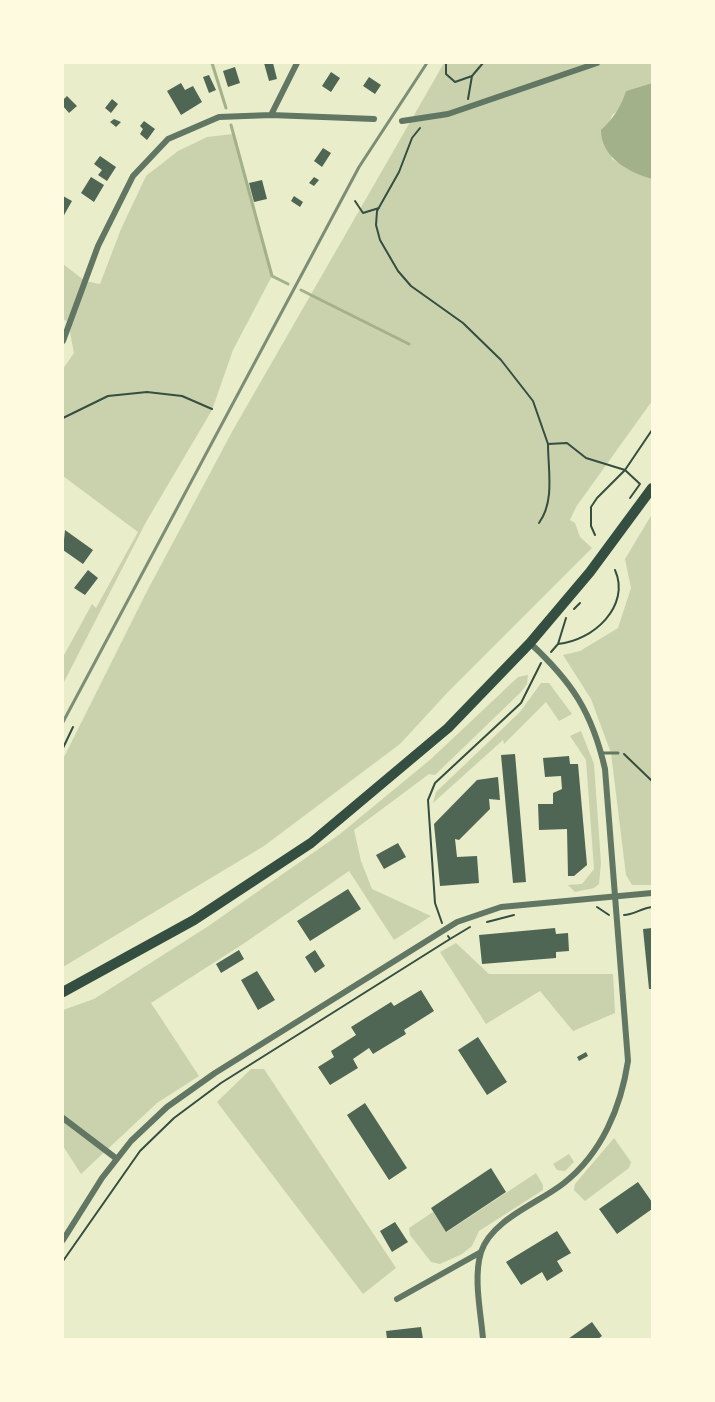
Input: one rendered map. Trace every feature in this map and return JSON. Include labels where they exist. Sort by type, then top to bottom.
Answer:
[{"type":"highway","points":[[63,992],[194,920],[311,843],[448,728],[530,643],[590,572],[652,488]]},
{"type":"street","points":[[271,115],[297,63]]},
{"type":"street","points":[[402,121],[468,108],[597,63]]},
{"type":"street","points":[[63,341],[98,246],[137,171],[168,140],[219,117],[271,115],[374,120]]},
{"type":"street","points":[[483,1339],[479,1271],[482,1252],[489,1237],[564,1183],[582,1166],[598,1145],[615,1115],[624,1091],[628,1061],[605,769],[585,708],[569,684],[546,657],[530,643]]},
{"type":"street","points":[[63,1240],[117,1159],[167,1107],[444,929],[501,907],[652,893]]},
{"type":"street","points":[[63,1118],[117,1159]]},
{"type":"street","points":[[397,1299],[482,1252]]},
{"type":"lane","points":[[601,753],[618,753]]},
{"type":"path","points":[[446,63],[446,74],[454,81],[472,76]]},
{"type":"path","points":[[468,108],[472,76],[483,63]]},
{"type":"path","points":[[431,117],[412,138],[399,172],[379,208],[376,225],[380,240],[398,271],[411,286],[463,322],[501,360],[533,401],[548,444],[548,508],[539,523]]},
{"type":"path","points":[[355,201],[363,213],[379,208]]},
{"type":"path","points":[[63,418],[108,396],[147,392],[182,396],[212,410]]},
{"type":"path","points":[[595,535],[591,526],[591,507],[625,470],[652,430]]},
{"type":"path","points":[[548,444],[567,443],[586,458],[625,470],[640,484],[630,498]]},
{"type":"path","points":[[558,644],[569,643],[587,636],[603,624],[620,592],[620,582],[615,570]]},
{"type":"path","points":[[573,610],[580,603]]},
{"type":"path","points":[[450,939],[435,903],[428,800],[430,791],[435,783],[521,703],[532,684],[536,669],[558,644],[567,616]]},
{"type":"path","points":[[63,748],[73,728]]},
{"type":"path","points":[[618,753],[638,765],[652,781]]},
{"type":"path","points":[[596,907],[605,915],[629,915],[638,909],[652,907]]},
{"type":"path","points":[[484,922],[523,914]]},
{"type":"path","points":[[63,1261],[141,1150],[174,1118],[221,1083],[474,925]]},
{"type":"shaded area","points":[[444,63],[652,63],[652,83],[626,91],[621,109],[612,115],[609,123],[612,159],[652,179],[652,401],[576,507],[570,520],[575,523],[580,537],[592,548],[448,692],[400,744],[264,846],[63,967],[63,759],[146,593],[233,430]]},
{"type":"shaded area","points":[[652,83],[652,179],[625,168],[611,156],[602,140],[601,130],[616,112],[626,91]]},
{"type":"shaded area","points":[[233,134],[272,276],[233,350],[212,410],[146,522],[63,684],[63,657],[92,604],[96,608],[138,532],[63,476],[63,369],[74,353],[68,322],[63,319],[63,264],[85,281],[100,284],[121,229],[146,176],[178,151],[207,137]]},
{"type":"shaded area","points":[[652,514],[652,885],[632,885],[626,875],[611,753],[591,699],[563,655],[580,651],[618,628],[631,588],[625,559]]},
{"type":"shaded area","points":[[528,675],[527,684],[521,692],[435,775],[429,774],[354,830],[361,861],[372,889],[431,916],[394,940],[349,871],[243,944],[151,1003],[199,1076],[157,1103],[81,1174],[63,1146],[63,1010],[94,999],[207,927],[340,834],[431,759],[518,677]]},
{"type":"shaded area","points":[[541,683],[549,683],[572,714],[559,721],[546,702],[504,744],[503,740],[433,803],[436,792],[520,712]]},
{"type":"shaded area","points":[[581,731],[594,764],[601,863],[599,884],[594,888],[575,892],[568,885],[582,884],[594,869],[586,760],[570,736]]},
{"type":"shaded area","points":[[456,943],[489,974],[613,974],[615,1013],[573,1031],[540,991],[486,1024],[440,952]]},
{"type":"shaded area","points":[[251,1069],[264,1069],[396,1268],[363,1294],[217,1102]]},
{"type":"shaded area","points":[[614,1138],[631,1162],[629,1168],[585,1201],[574,1190],[575,1184]]},
{"type":"shaded area","points":[[569,1154],[574,1162],[565,1171],[557,1170],[553,1164]]},
{"type":"shaded area","points":[[536,1173],[543,1185],[543,1190],[479,1231],[472,1246],[462,1254],[440,1264],[431,1262],[410,1235],[409,1228],[433,1212],[447,1232]]},
{"type":"building","points":[[264,63],[273,63],[277,79],[269,81]]},
{"type":"building","points":[[235,67],[240,83],[228,87],[223,71]]},
{"type":"building","points":[[331,72],[340,78],[331,92],[322,86]]},
{"type":"building","points":[[209,75],[216,90],[209,93],[203,77]]},
{"type":"building","points":[[369,77],[381,85],[375,94],[363,86]]},
{"type":"building","points":[[181,83],[185,90],[193,86],[202,102],[181,115],[167,91]]},
{"type":"building","points":[[67,96],[77,106],[69,113],[63,106],[63,100]]},
{"type":"building","points":[[112,99],[118,104],[111,113],[105,108]]},
{"type":"building","points":[[114,119],[121,122],[116,127],[110,122]]},
{"type":"building","points":[[144,121],[155,129],[147,140],[140,134],[143,129],[140,126]]},
{"type":"building","points":[[323,148],[331,153],[322,167],[314,161]]},
{"type":"building","points":[[100,156],[116,167],[107,181],[98,175],[102,170],[94,164]]},
{"type":"building","points":[[91,177],[104,185],[94,202],[81,193]]},
{"type":"building","points":[[314,177],[319,180],[314,186],[309,183]]},
{"type":"building","points":[[262,180],[267,199],[254,202],[249,183]]},
{"type":"building","points":[[63,196],[72,201],[63,217]]},
{"type":"building","points":[[294,196],[303,202],[300,207],[291,201]]},
{"type":"building","points":[[65,530],[93,550],[83,564],[63,550]]},
{"type":"building","points":[[88,570],[98,578],[85,595],[74,588]]},
{"type":"building","points":[[515,754],[526,882],[513,883],[501,755]]},
{"type":"building","points":[[569,756],[570,764],[578,764],[587,865],[574,876],[568,876],[567,829],[539,830],[538,804],[553,804],[553,793],[562,789],[561,776],[545,777],[543,758]]},
{"type":"building","points":[[498,777],[500,800],[489,799],[490,809],[459,840],[455,839],[457,857],[477,856],[479,883],[440,886],[434,824],[477,780]]},
{"type":"building","points":[[398,843],[406,857],[384,869],[376,855]]},
{"type":"building","points":[[348,889],[361,909],[310,941],[297,921]]},
{"type":"building","points":[[555,928],[556,934],[568,933],[569,951],[556,952],[556,958],[482,964],[479,935]]},
{"type":"building","points":[[652,928],[652,989],[649,989],[643,929]]},
{"type":"building","points":[[239,950],[244,959],[221,973],[216,964]]},
{"type":"building","points":[[315,950],[325,966],[315,973],[305,957]]},
{"type":"building","points":[[257,971],[275,1000],[258,1010],[241,980]]},
{"type":"building","points":[[421,990],[434,1011],[404,1030],[406,1034],[373,1054],[369,1048],[353,1059],[358,1068],[330,1085],[318,1067],[334,1057],[331,1051],[356,1035],[351,1027],[391,1002],[394,1006]]},
{"type":"building","points":[[478,1037],[507,1082],[487,1095],[458,1050]]},
{"type":"building","points":[[586,1052],[588,1056],[579,1061],[577,1057]]},
{"type":"building","points":[[365,1103],[407,1168],[389,1180],[347,1115]]},
{"type":"building","points":[[491,1168],[506,1192],[446,1232],[431,1208]]},
{"type":"building","points":[[638,1182],[652,1202],[652,1209],[617,1234],[599,1209]]},
{"type":"building","points":[[395,1222],[408,1242],[392,1252],[380,1231]]},
{"type":"building","points":[[557,1231],[571,1253],[557,1261],[563,1271],[547,1281],[542,1272],[521,1285],[506,1262]]},
{"type":"building","points":[[592,1322],[602,1336],[598,1339],[568,1339]]},
{"type":"building","points":[[421,1327],[423,1339],[387,1339],[386,1331]]},
{"type":"waterway","points":[[212,63],[226,108]]},
{"type":"waterway","points":[[231,125],[272,276],[288,284]]},
{"type":"waterway","points":[[301,290],[409,344]]},
{"type":"railway","points":[[63,722],[359,167],[427,63]]}]
